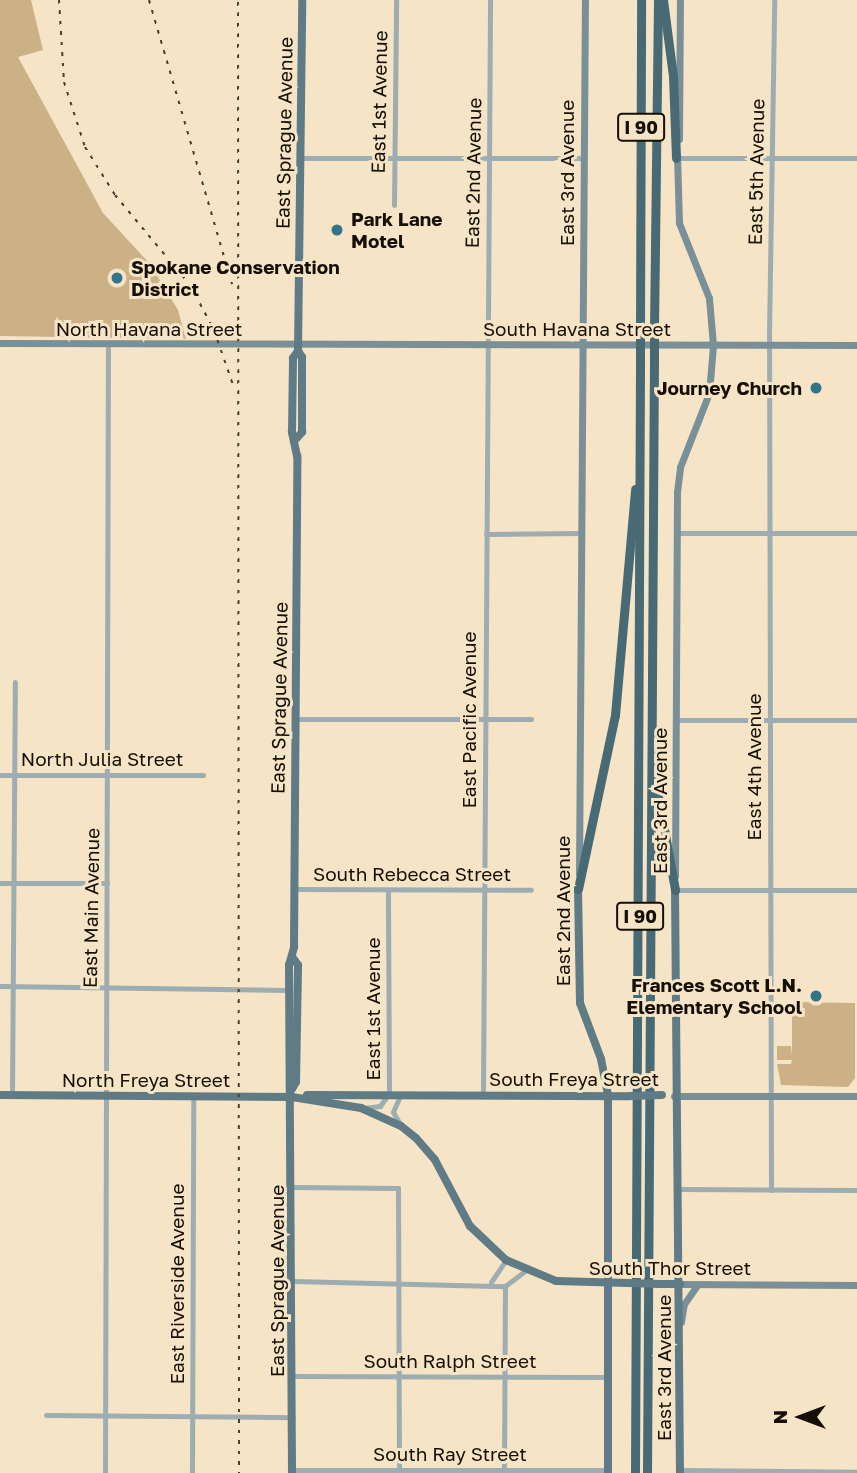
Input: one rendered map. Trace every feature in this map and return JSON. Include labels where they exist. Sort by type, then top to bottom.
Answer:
[{"type":"highway","name":"I 90","points":[[635,1473],[641,0]]},
{"type":"highway","name":"I 90","points":[[647,1473],[654,329],[660,0]]},
{"type":"highway","points":[[660,0],[673,76],[676,158]]},
{"type":"highway","points":[[579,889],[615,715],[640,393]]},
{"type":"highway","points":[[652,762],[675,890]]},
{"type":"main road","name":"East Sprague Avenue","points":[[292,1471],[293,1187],[289,965],[293,958],[297,438],[302,432],[302,357],[298,348],[302,0]]},
{"type":"main road","name":"East 2nd Avenue","points":[[579,889],[580,1003],[601,1059],[608,1095],[608,1471]]},
{"type":"main road","name":"East 3rd Avenue","points":[[675,890],[674,1096],[680,1189],[680,1472]]},
{"type":"main road","name":"East Sprague Avenue","points":[[292,1093],[296,1082],[298,965],[293,958]]},
{"type":"main road","name":"South Freya Street","points":[[292,1093],[674,1096]]},
{"type":"main road","name":"North Freya Street","points":[[0,1095],[292,1093]]},
{"type":"main road","points":[[292,1093],[361,1108],[401,1126]]},
{"type":"main road","name":"South Thor Street","points":[[401,1126],[435,1160],[470,1226],[506,1260],[556,1281],[680,1284]]},
{"type":"street","name":"East 1st Avenue","points":[[394,205],[396,0]]},
{"type":"street","name":"East 2nd Avenue","points":[[487,345],[490,0]]},
{"type":"street","name":"East 3rd Avenue","points":[[581,345],[585,0]]},
{"type":"street","points":[[680,0],[676,158],[679,223],[709,298],[713,345]]},
{"type":"street","name":"East 5th Avenue","points":[[771,345],[774,0]]},
{"type":"street","points":[[300,158],[582,158]]},
{"type":"street","points":[[676,158],[857,158]]},
{"type":"street","name":"North Havana Street","points":[[0,343],[298,348]]},
{"type":"street","name":"East Main Avenue","points":[[105,1473],[108,344]]},
{"type":"street","name":"East Pacific Avenue","points":[[483,1094],[487,345]]},
{"type":"street","name":"East 2nd Avenue","points":[[579,889],[581,345]]},
{"type":"street","name":"East 3rd Avenue","points":[[675,890],[676,533],[680,467],[709,393],[713,345]]},
{"type":"street","name":"East 4th Avenue","points":[[771,345],[771,1190]]},
{"type":"street","name":"South Havana Street","points":[[298,348],[857,345]]},
{"type":"street","points":[[486,534],[580,533]]},
{"type":"street","points":[[676,533],[857,533]]},
{"type":"street","points":[[12,1095],[15,682]]},
{"type":"street","points":[[295,719],[531,719]]},
{"type":"street","points":[[676,720],[857,720]]},
{"type":"street","name":"North Julia Street","points":[[0,775],[203,775]]},
{"type":"street","points":[[0,883],[107,883]]},
{"type":"street","name":"South Rebecca Street","points":[[293,889],[531,890]]},
{"type":"street","name":"East 1st Avenue","points":[[361,1108],[380,1107],[389,1093],[388,890]]},
{"type":"street","points":[[675,890],[857,890]]},
{"type":"street","points":[[0,986],[289,990]]},
{"type":"street","name":"East 1st Avenue","points":[[401,1126],[393,1112],[402,1093]]},
{"type":"street","name":"East Riverside Avenue","points":[[192,1095],[192,1473]]},
{"type":"street","name":"South Freya Street","points":[[674,1096],[857,1096]]},
{"type":"street","points":[[293,1187],[398,1188],[399,1471]]},
{"type":"street","points":[[680,1189],[857,1190]]},
{"type":"street","points":[[491,1282],[506,1260]]},
{"type":"street","points":[[505,1286],[526,1270]]},
{"type":"street","points":[[293,1281],[491,1282],[505,1286]]},
{"type":"street","name":"South Thor Street","points":[[680,1284],[857,1285]]},
{"type":"street","points":[[680,1326],[684,1304],[698,1284]]},
{"type":"street","points":[[504,1471],[505,1286]]},
{"type":"street","name":"South Ralph Street","points":[[293,1376],[608,1377]]},
{"type":"street","points":[[46,1415],[293,1417]]},
{"type":"street","name":"South Ray Street","points":[[292,1471],[608,1471]]},
{"type":"street","points":[[680,1472],[857,1472]]},
{"type":"shaded area","points":[[0,0],[31,0],[43,50],[18,57],[103,213],[150,264],[178,310],[186,339],[0,336]]},
{"type":"shaded area","points":[[792,1002],[855,1003],[855,1078],[848,1087],[781,1085],[777,1064],[791,1064],[792,1060],[777,1060],[777,1046],[791,1046],[792,1056]]},
{"type":"railway","points":[[59,0],[64,82],[85,147],[115,195],[190,285],[214,330],[233,385]]},
{"type":"railway","points":[[149,0],[232,284]]},
{"type":"railway","points":[[238,2],[239,1473]]},
{"type":"place","name":"Park Lane Motel","points":[[337,230]]},
{"type":"place","name":"Spokane Conservation District","points":[[117,278]]},
{"type":"place","name":"Journey Church","points":[[816,388]]},
{"type":"place","name":"Frances Scott L.N. Elementary School","points":[[816,996]]}]
